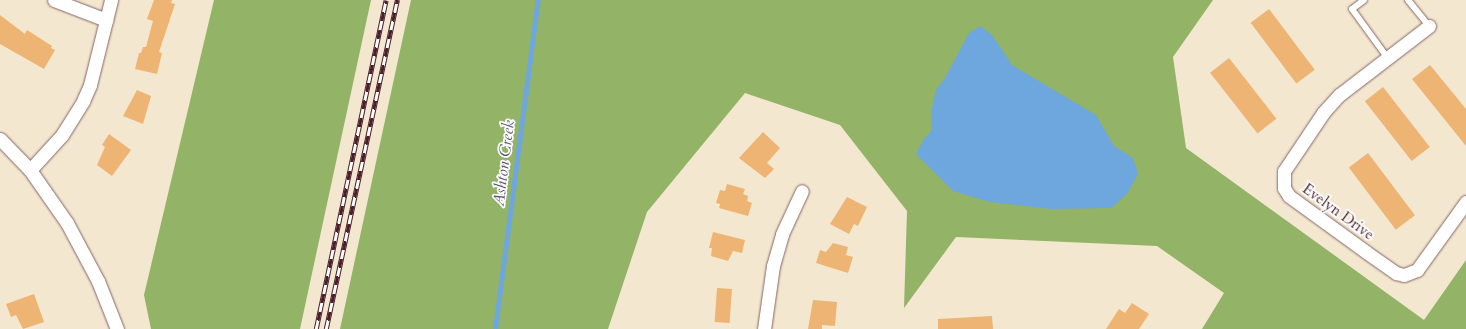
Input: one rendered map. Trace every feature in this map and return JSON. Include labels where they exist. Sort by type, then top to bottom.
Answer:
[{"type":"street","points":[[54,0],[106,20]]},
{"type":"street","points":[[30,170],[62,135],[90,85],[111,0]]},
{"type":"street","name":"Evelyn Drive","points":[[1429,26],[1339,95],[1323,113],[1284,170],[1284,188],[1288,196],[1366,252],[1396,272],[1404,275],[1417,270],[1466,202]]},
{"type":"street","points":[[0,139],[30,170],[84,250],[117,329]]},
{"type":"street","points":[[764,329],[773,266],[782,234],[802,191]]},
{"type":"lane","points":[[1364,0],[1352,9],[1387,57]]},
{"type":"lane","points":[[1408,0],[1429,26]]},
{"type":"green space","points":[[214,0],[371,0],[300,329],[151,329],[144,295]]},
{"type":"green space","points":[[411,0],[1213,0],[1173,57],[1186,148],[1424,320],[1466,260],[1466,329],[1202,329],[1224,293],[1157,246],[956,237],[904,308],[907,211],[840,125],[745,93],[647,212],[608,329],[340,329]]},
{"type":"water","points":[[980,26],[992,35],[1012,65],[1096,115],[1114,146],[1133,158],[1138,174],[1127,194],[1111,208],[1051,209],[990,202],[953,191],[916,154],[924,139],[932,130],[931,112],[936,90],[945,78],[969,33]]},
{"type":"building","points":[[154,0],[172,0],[171,3],[175,4],[159,52],[162,53],[157,74],[135,69],[139,53],[141,53],[143,47],[146,47],[153,21],[147,19]]},
{"type":"building","points":[[1269,9],[1315,70],[1296,84],[1251,23]]},
{"type":"building","points":[[0,15],[25,34],[27,30],[52,46],[51,48],[55,50],[44,69],[0,44]]},
{"type":"building","points":[[1229,58],[1276,119],[1257,133],[1210,73]]},
{"type":"building","points":[[1430,65],[1466,109],[1466,146],[1412,79]]},
{"type":"building","points":[[1383,87],[1430,147],[1412,161],[1365,101]]},
{"type":"building","points":[[137,90],[151,96],[143,124],[123,116]]},
{"type":"building","points":[[763,132],[780,148],[767,163],[774,169],[765,178],[739,158]]},
{"type":"building","points":[[109,134],[131,150],[112,176],[97,165],[105,147],[102,145]]},
{"type":"building","points":[[1368,153],[1415,215],[1396,230],[1349,167]]},
{"type":"building","points":[[727,184],[745,189],[743,194],[748,196],[747,201],[752,203],[748,216],[719,208],[720,204],[716,203],[720,190],[725,191]]},
{"type":"building","points":[[847,197],[867,207],[858,226],[854,224],[849,234],[830,224]]},
{"type":"building","points":[[713,232],[745,240],[742,253],[733,251],[728,261],[711,256],[712,248],[709,248]]},
{"type":"building","points":[[833,243],[848,247],[846,255],[853,257],[848,273],[816,263],[820,250],[826,252]]},
{"type":"building","points":[[717,288],[732,289],[730,323],[715,322]]},
{"type":"building","points":[[34,294],[44,322],[23,329],[16,315],[11,317],[6,304]]},
{"type":"building","points":[[813,300],[837,302],[835,326],[822,325],[822,329],[808,329]]},
{"type":"building","points":[[1132,303],[1149,314],[1139,329],[1106,329],[1119,309],[1125,313]]},
{"type":"building","points":[[992,316],[993,329],[938,329],[938,319]]},
{"type":"waterway","name":"Ashton Creek","points":[[495,329],[538,0]]},
{"type":"railway","points":[[316,329],[386,0]]},
{"type":"railway","points":[[326,329],[397,0]]}]
